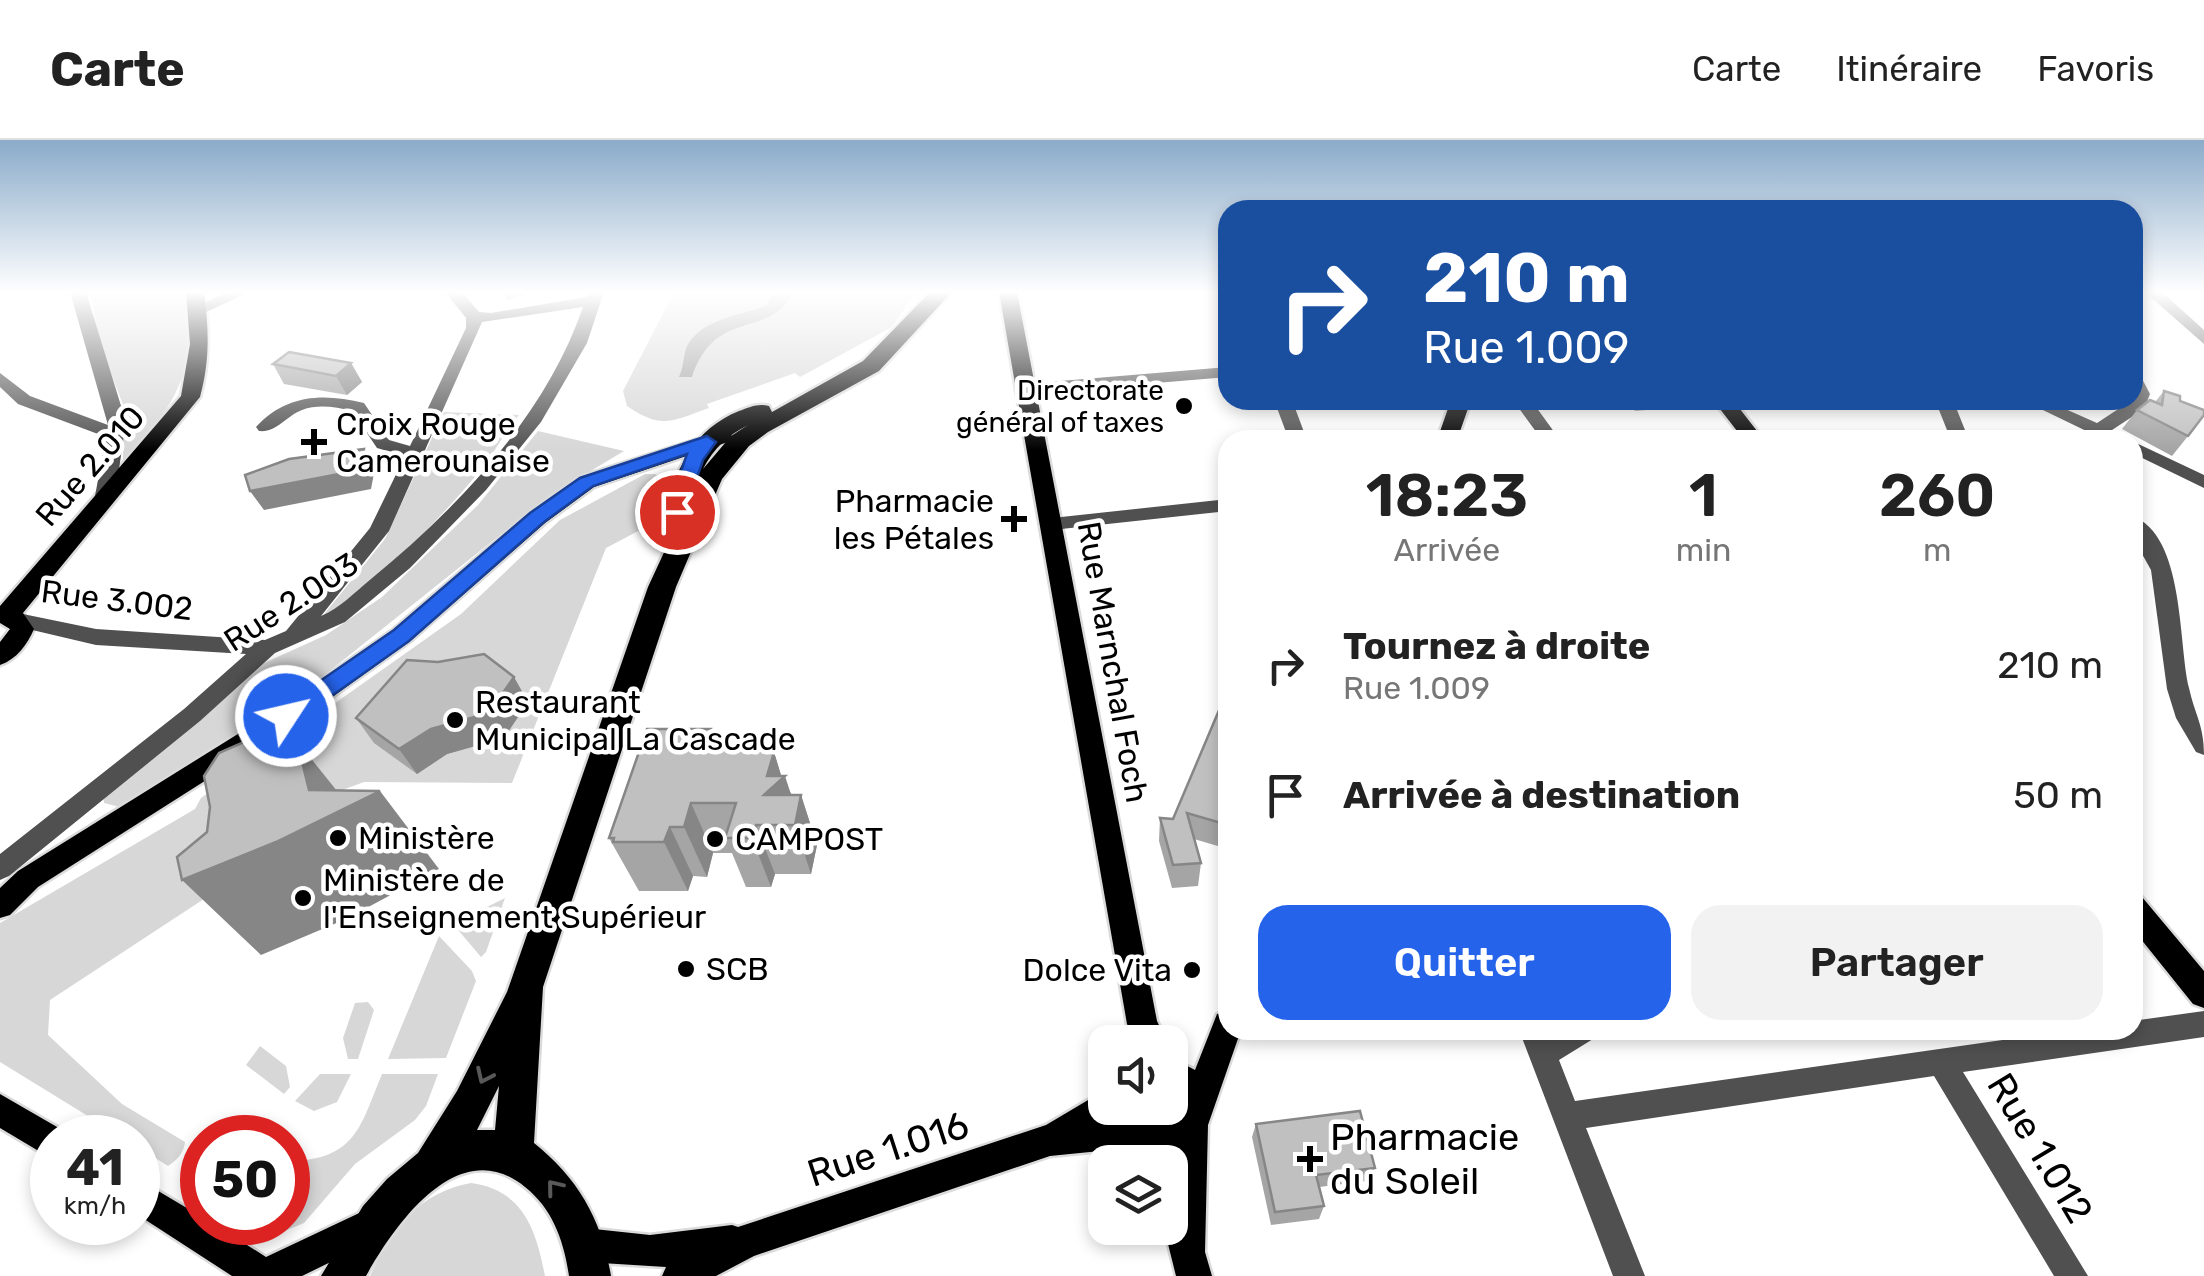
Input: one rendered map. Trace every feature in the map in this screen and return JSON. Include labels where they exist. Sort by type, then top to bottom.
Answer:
[{"type":"highway","points":[[662,587],[688,475],[707,442],[861,373],[893,345]]},
{"type":"highway","points":[[433,1165],[471,1104],[526,988],[662,587],[710,477],[748,423]]},
{"type":"highway","points":[[513,1154],[526,988]]},
{"type":"highway","points":[[342,1276],[372,1224],[404,1186],[433,1165],[474,1150],[513,1154],[539,1170],[571,1210],[588,1260]]},
{"type":"main road","name":"Rue 2.010","points":[[7,625],[40,574],[190,396],[198,375],[202,345]]},
{"type":"main road","name":"Rue Marnchal Foch","points":[[1019,345],[1143,1025]]},
{"type":"main road","points":[[0,894],[286,716],[401,636],[537,518],[615,462],[651,446],[748,423]]},
{"type":"main road","points":[[587,482],[707,442]]},
{"type":"main road","points":[[0,906],[28,879]]},
{"type":"main road","points":[[2143,919],[2204,994]]},
{"type":"main road","points":[[1144,1136],[1184,1134],[1191,1090],[1219,1040]]},
{"type":"main road","points":[[1191,1090],[1191,1263]]},
{"type":"main road","points":[[0,1110],[30,1129]]},
{"type":"main road","points":[[1050,1140],[1088,1117]]},
{"type":"main road","name":"Rue 1.016","points":[[680,1276],[747,1241],[1050,1140],[1144,1136]]},
{"type":"main road","points":[[160,1210],[264,1276],[372,1224]]},
{"type":"main road","points":[[588,1260],[747,1241]]},
{"type":"street","points":[[94,345],[117,422],[105,496]]},
{"type":"street","points":[[292,637],[380,531],[466,345]]},
{"type":"street","name":"Rue 2.003","points":[[0,868],[192,714],[267,648],[338,618],[366,596],[478,486],[535,418],[578,345]]},
{"type":"street","points":[[1024,390],[1218,373]]},
{"type":"street","points":[[0,378],[24,400],[117,435]]},
{"type":"street","points":[[264,427],[304,401],[336,400],[358,406],[383,444],[416,453]]},
{"type":"street","points":[[2054,410],[2098,430],[2130,410]]},
{"type":"street","points":[[2143,452],[2204,482]]},
{"type":"street","points":[[1052,524],[1218,506]]},
{"type":"street","points":[[2143,531],[2161,564],[2177,696],[2192,731],[2204,746]]},
{"type":"street","name":"Rue 3.002","points":[[7,625],[96,637],[267,648]]},
{"type":"street","points":[[2143,1033],[2204,1024]]},
{"type":"street","points":[[1567,1116],[2093,1040]]},
{"type":"street","points":[[1538,1042],[1629,1276]]},
{"type":"street","name":"Rue 1.012","points":[[1941,1062],[2072,1276]]},
{"type":"shaded area","points":[[100,345],[188,345],[179,385],[170,404],[123,460],[124,407]]},
{"type":"shaded area","points":[[647,345],[859,345],[800,377],[795,373],[667,421],[649,418],[627,406],[623,391]]},
{"type":"shaded area","points":[[711,345],[692,377],[679,377],[687,346]]},
{"type":"shaded area","points":[[444,412],[519,415],[479,472],[425,532],[365,586],[321,618],[385,539]]},
{"type":"shaded area","points":[[538,431],[624,451],[549,496],[327,673],[138,800],[120,807],[104,803],[103,795],[262,664],[326,635],[382,597],[478,505]]},
{"type":"shaded area","points":[[645,474],[655,474],[662,480],[644,528],[606,548],[512,783],[364,782],[185,848],[186,874],[210,895],[50,1000],[48,1035],[122,1104],[140,1115],[86,1115],[0,1062],[0,923],[195,809],[201,798],[461,614],[560,520]]},
{"type":"shaded area","points":[[505,898],[486,952],[481,957],[453,924]]},
{"type":"shaded area","points":[[439,936],[472,971],[476,981],[446,1058],[388,1059]]},
{"type":"shaded area","points":[[368,1002],[374,1010],[358,1059],[348,1059],[343,1038],[355,1003]]},
{"type":"shaded area","points":[[260,1046],[286,1066],[290,1087],[284,1094],[246,1065]]},
{"type":"shaded area","points":[[320,1074],[351,1074],[337,1102],[314,1111],[295,1101]]},
{"type":"shaded area","points":[[382,1074],[438,1074],[426,1106],[415,1120],[355,1164],[310,1216],[310,1159],[342,1147],[361,1125]]},
{"type":"shaded area","points":[[160,1127],[180,1139],[180,1155],[168,1166],[160,1161]]},
{"type":"shaded area","points":[[471,1183],[503,1194],[524,1214],[537,1243],[545,1276],[370,1276],[397,1229],[422,1204]]},
{"type":"building","points":[[289,352],[351,363],[336,376],[273,364]]},
{"type":"building","points":[[2164,391],[2204,410],[2204,415],[2188,436],[2137,410],[2143,410],[2150,400],[2162,405]]},
{"type":"building","points":[[364,449],[360,470],[250,491],[245,475],[289,459]]},
{"type":"building","points":[[484,654],[514,677],[489,713],[431,729],[399,749],[356,718],[407,660],[438,662]]},
{"type":"building","points":[[1218,713],[1218,822],[1187,813],[1201,863],[1173,865],[1160,818],[1173,819]]},
{"type":"building","points":[[278,727],[297,741],[309,790],[380,791],[276,842],[182,880],[177,857],[207,832],[210,807],[204,776],[219,753]]},
{"type":"building","points":[[647,729],[711,729],[706,750],[774,752],[767,776],[785,776],[764,795],[801,795],[795,825],[756,825],[752,838],[725,838],[736,803],[691,803],[684,827],[670,827],[664,842],[613,842],[614,838],[609,838]]},
{"type":"building","name":"Pharmacie du Soleil","points":[[1360,1111],[1375,1168],[1316,1175],[1324,1206],[1275,1212],[1256,1124]]},
{"type":"place","name":"Directorate général of taxes","points":[[1184,406]]},
{"type":"place","name":"Croix Rouge Camerounaise","points":[[314,442]]},
{"type":"place","name":"Pharmacie les Pétales","points":[[1014,519]]},
{"type":"place","name":"Restaurant Municipal La Cascade","points":[[455,720]]},
{"type":"place","name":"Ministère","points":[[338,838]]},
{"type":"place","name":"CAMPOST","points":[[715,839]]},
{"type":"place","name":"Ministère de l'Enseignement Supérieur","points":[[303,898]]},
{"type":"place","name":"SCB","points":[[686,969]]},
{"type":"place","name":"Dolce Vita","points":[[1192,970]]},
{"type":"place","name":"Pharmacie du Soleil","points":[[1310,1159]]},
{"type":"route","points":[[286,716],[401,636],[537,518],[587,482],[707,442],[694,459],[677,512]]}]
